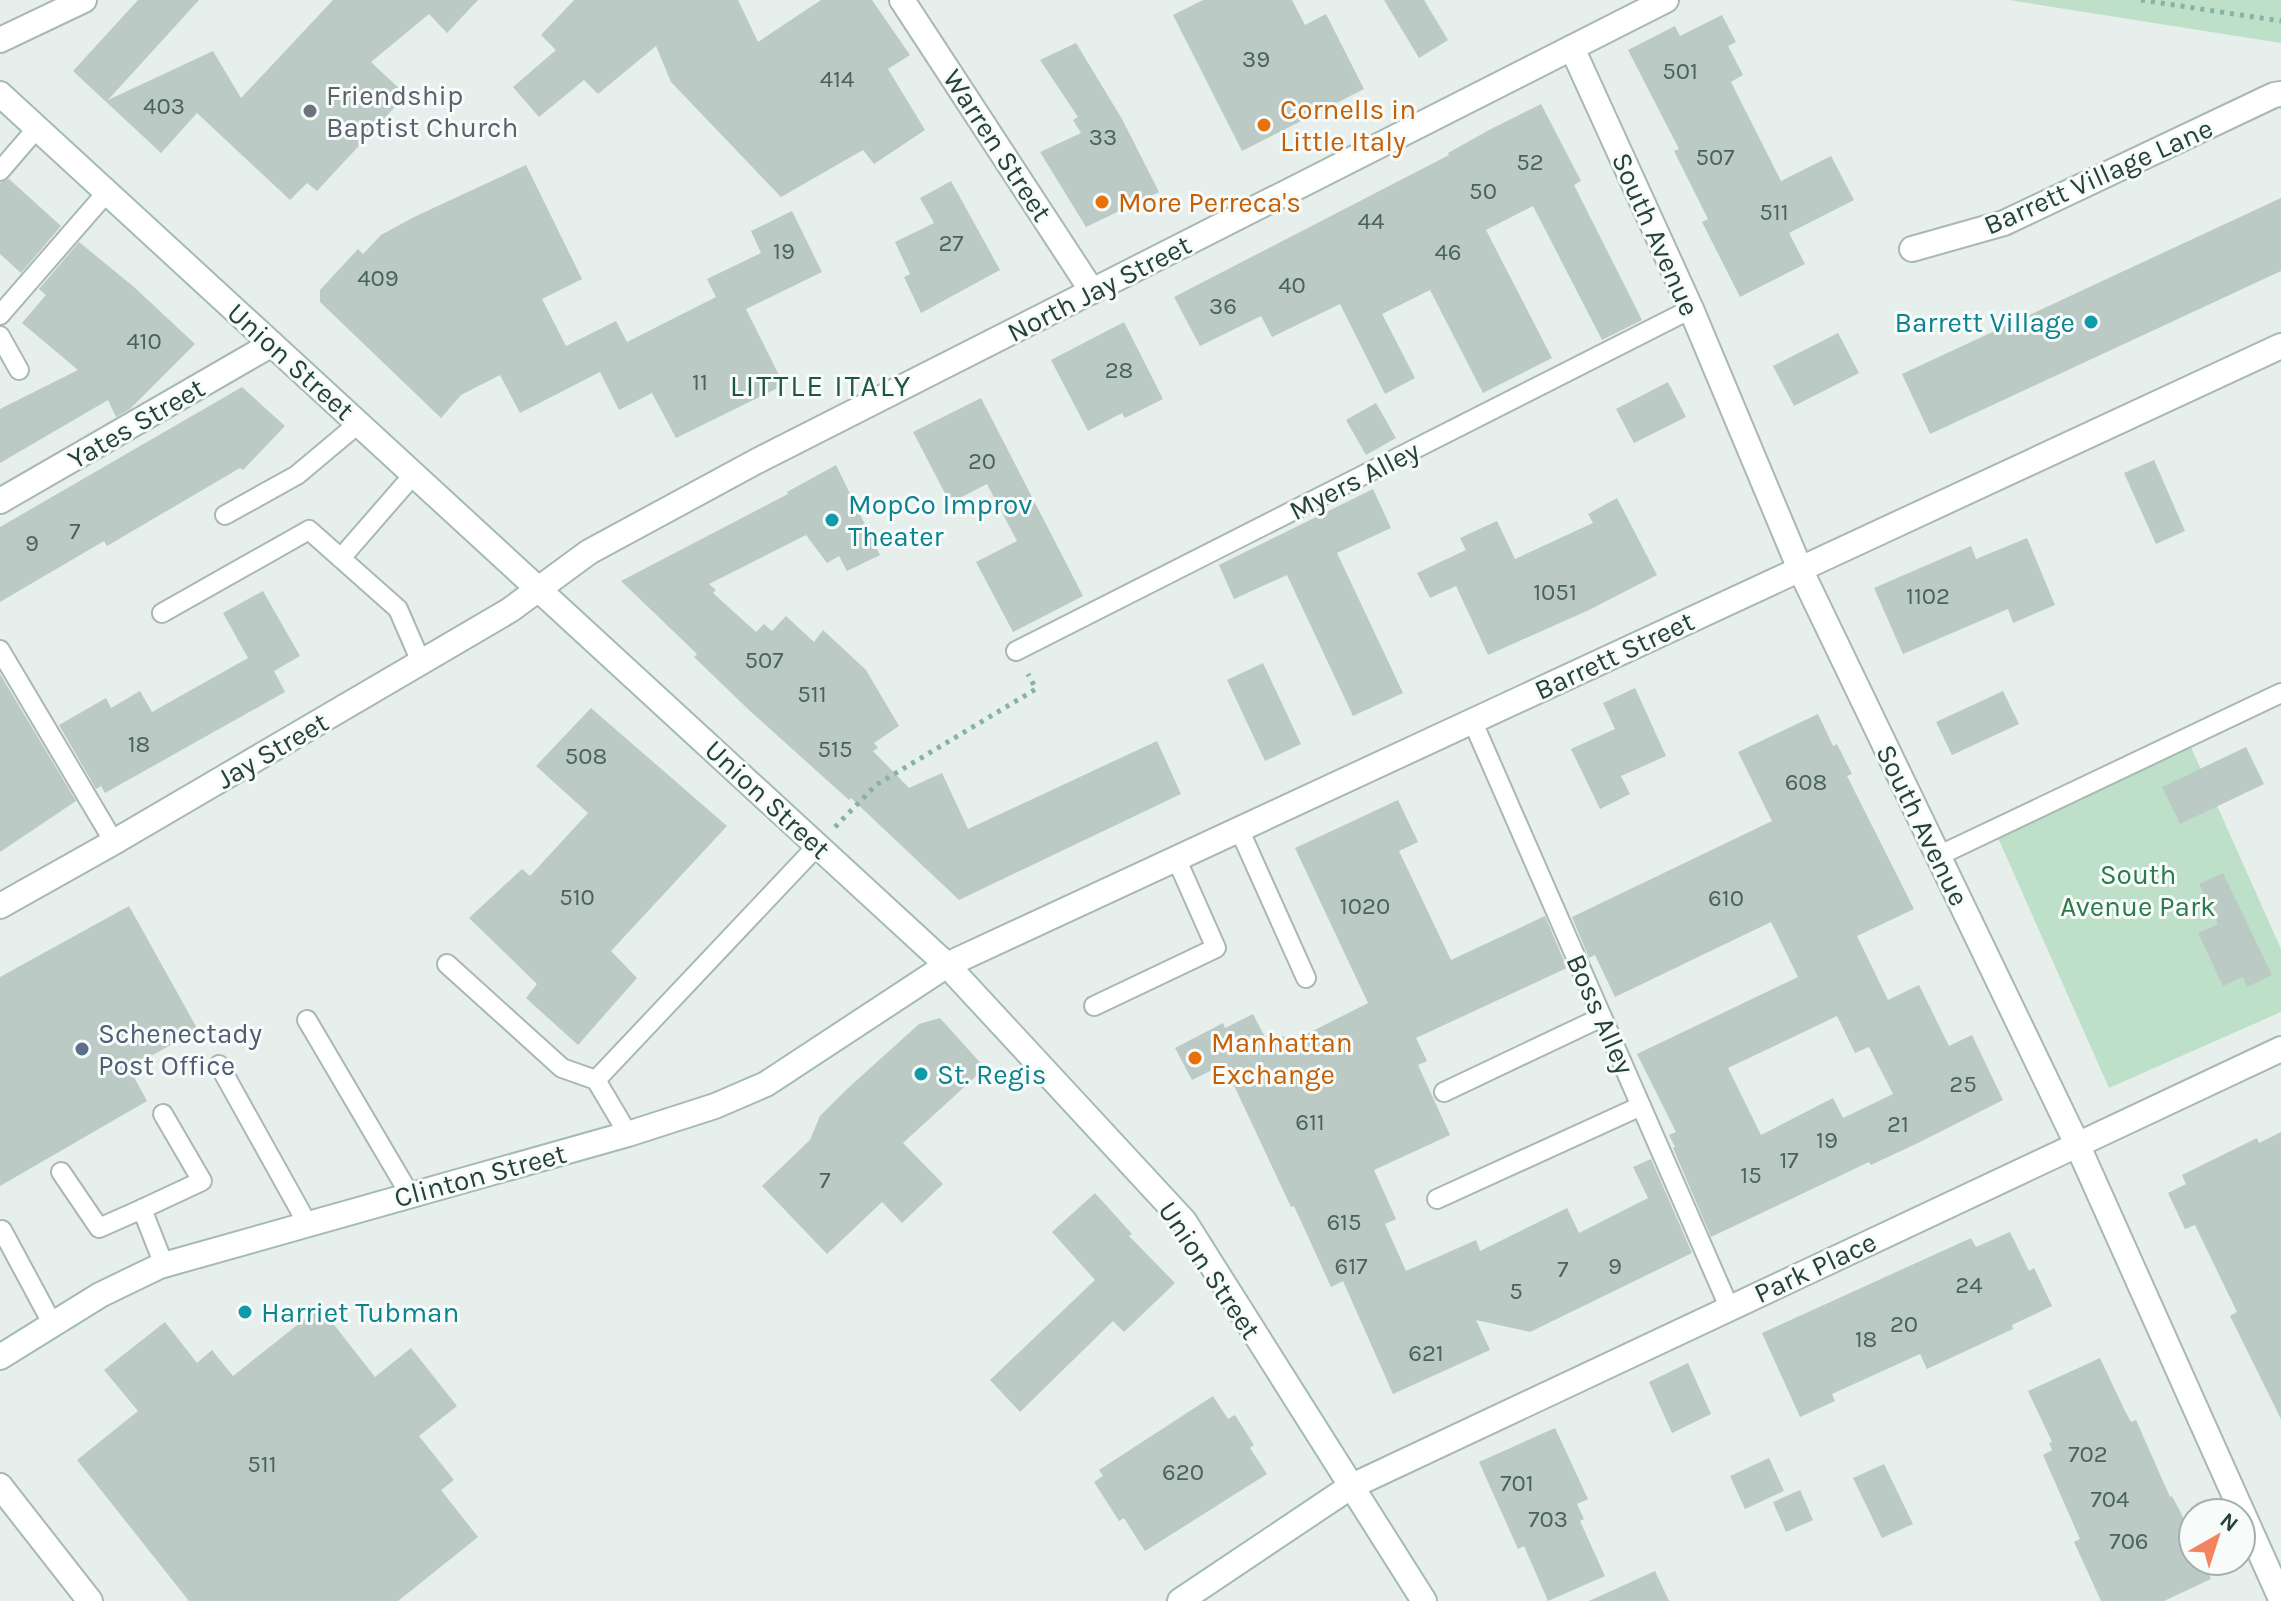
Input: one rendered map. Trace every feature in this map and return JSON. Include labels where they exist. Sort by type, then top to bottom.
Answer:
[{"type":"street","points":[[0,40],[84,0]]},
{"type":"street","name":"Warren Street","points":[[902,0],[1092,291]]},
{"type":"street","name":"North Jay Street","points":[[541,590],[589,552],[757,461],[1666,0]]},
{"type":"street","name":"South Avenue","points":[[1572,48],[1691,309],[1800,569],[2077,1144],[2281,1599]]},
{"type":"street","name":"Union Street","points":[[0,94],[947,965],[1184,1221],[1424,1601]]},
{"type":"street","name":"Barrett Village Lane","points":[[1912,249],[2004,223],[2281,94]]},
{"type":"street","name":"Yates Street","points":[[0,501],[272,344]]},
{"type":"street","name":"Barrett Street","points":[[947,965],[2281,346]]},
{"type":"street","name":"Jay Street","points":[[0,906],[541,590]]},
{"type":"street","name":"Clinton Street","points":[[0,1357],[100,1295],[164,1265],[628,1134],[715,1106],[766,1084],[947,965]]},
{"type":"street","name":"Park Place","points":[[1180,1601],[1350,1487],[2281,1049]]},
{"type":"street","points":[[0,1486],[90,1601]]},
{"type":"lane","points":[[0,171],[37,128]]},
{"type":"lane","points":[[0,315],[107,192]]},
{"type":"lane","name":"Myers Alley","points":[[1016,651],[1691,309]]},
{"type":"lane","points":[[0,336],[19,370]]},
{"type":"lane","points":[[225,515],[297,475],[359,423]]},
{"type":"lane","points":[[341,558],[414,474]]},
{"type":"lane","points":[[162,613],[309,530],[398,609],[421,662]]},
{"type":"lane","points":[[0,650],[114,842]]},
{"type":"lane","points":[[1938,856],[2281,693]]},
{"type":"lane","name":"Boss Alley","points":[[1472,720],[1729,1307]]},
{"type":"lane","points":[[1239,829],[1306,978]]},
{"type":"lane","points":[[596,1080],[818,845]]},
{"type":"lane","points":[[1094,1006],[1216,948],[1176,858]]},
{"type":"lane","points":[[447,964],[562,1068],[596,1080],[628,1134]]},
{"type":"lane","points":[[1444,1092],[1602,1017]]},
{"type":"lane","points":[[307,1020],[410,1195]]},
{"type":"lane","points":[[219,1065],[307,1223]]},
{"type":"lane","points":[[1437,1199],[1641,1106]]},
{"type":"lane","points":[[61,1172],[99,1228],[202,1181],[163,1114]]},
{"type":"lane","points":[[142,1209],[164,1265]]},
{"type":"lane","points":[[2,1230],[52,1323]]},
{"type":"path","points":[[2141,0],[2281,21]]},
{"type":"path","points":[[818,845],[876,785],[1036,689],[1016,651]]},
{"type":"green space","points":[[2009,0],[2281,0],[2281,43]]},
{"type":"green space","name":"South Avenue Park","points":[[2190,745],[2281,949],[2281,1012],[2109,1088],[1995,831]]},
{"type":"building","points":[[138,0],[199,0],[108,100],[213,51],[241,98],[333,0],[478,0],[447,33],[429,14],[371,62],[406,95],[317,191],[307,183],[290,200],[197,113],[161,153],[73,71]]},
{"type":"building","points":[[574,0],[738,0],[758,42],[821,0],[872,0],[910,55],[888,69],[925,130],[874,164],[863,150],[781,197],[671,82],[656,46],[598,94],[584,80],[539,117],[513,87],[556,50],[541,35]]},
{"type":"building","points":[[1203,0],[1292,0],[1305,25],[1326,14],[1364,89],[1242,151],[1173,15]]},
{"type":"building","points":[[1384,0],[1424,0],[1448,40],[1419,58]]},
{"type":"building","points":[[1722,15],[1736,42],[1728,46],[1743,75],[1731,82],[1781,181],[1831,156],[1854,200],[1789,233],[1805,264],[1740,297],[1702,222],[1708,219],[1674,151],[1679,149],[1628,50],[1675,26],[1680,36]]},
{"type":"building","points":[[1076,43],[1122,119],[1159,192],[1086,227],[1040,152],[1081,133],[1073,120],[1078,117],[1040,60]]},
{"type":"building","points":[[1541,104],[1581,181],[1574,185],[1642,320],[1602,340],[1533,206],[1486,230],[1552,358],[1483,393],[1430,290],[1382,314],[1415,378],[1385,394],[1340,304],[1272,337],[1261,316],[1200,346],[1174,297]]},
{"type":"building","points":[[526,165],[582,279],[542,299],[566,346],[616,321],[627,342],[716,297],[707,279],[761,253],[751,231],[792,211],[822,272],[746,309],[784,385],[676,438],[652,393],[619,410],[600,372],[520,413],[500,375],[461,395],[441,418],[320,302],[320,290],[358,249],[363,254],[381,235]]},
{"type":"building","points":[[9,179],[61,226],[21,273],[0,254],[0,183]]},
{"type":"building","points":[[951,181],[1000,270],[921,313],[904,277],[910,274],[895,242],[934,223],[920,198]]},
{"type":"building","name":"Barrett Village","points":[[2281,198],[2281,271],[1930,434],[1902,374]]},
{"type":"building","points":[[79,242],[134,287],[195,344],[130,409],[116,417],[108,400],[0,463],[0,409],[78,370],[22,323],[46,295],[39,289]]},
{"type":"building","points":[[1124,322],[1163,399],[1125,418],[1122,413],[1088,431],[1051,360]]},
{"type":"building","points":[[1838,333],[1859,373],[1794,406],[1773,366]]},
{"type":"building","points":[[1668,382],[1686,417],[1634,443],[1616,409]]},
{"type":"building","points":[[242,387],[285,426],[243,470],[240,468],[107,546],[104,541],[0,602],[0,527]]},
{"type":"building","points":[[981,398],[1083,596],[1013,632],[976,562],[1017,541],[987,484],[950,503],[913,432]]},
{"type":"building","points":[[1376,403],[1396,438],[1366,455],[1346,420]]},
{"type":"building","points":[[2154,460],[2185,531],[2156,544],[2124,473]]},
{"type":"building","points":[[836,465],[880,555],[847,571],[839,556],[827,563],[806,535],[709,584],[716,590],[713,593],[756,632],[764,624],[772,631],[786,616],[814,642],[823,630],[866,670],[899,726],[874,743],[878,748],[873,751],[909,788],[942,773],[968,829],[1157,741],[1181,794],[959,900],[851,798],[849,800],[750,711],[694,657],[697,654],[621,581],[788,494]]},
{"type":"building","points":[[1373,489],[1391,528],[1337,553],[1403,693],[1353,716],[1287,575],[1234,599],[1219,565]]},
{"type":"building","points":[[1617,498],[1657,575],[1589,610],[1488,655],[1456,586],[1430,598],[1417,573],[1466,550],[1460,538],[1497,521],[1515,559],[1593,523],[1588,514]]},
{"type":"building","points":[[2027,538],[2055,605],[2013,623],[2008,609],[1903,654],[1874,588],[1971,546],[1976,559]]},
{"type":"building","points":[[263,591],[300,656],[274,671],[285,692],[105,793],[101,786],[96,789],[59,725],[106,698],[111,708],[140,691],[152,712],[248,658],[223,613]]},
{"type":"building","points":[[1263,663],[1301,744],[1265,761],[1227,680]]},
{"type":"building","points":[[0,674],[76,801],[0,852]]},
{"type":"building","points":[[1635,688],[1666,756],[1621,776],[1630,794],[1600,809],[1571,749],[1615,729],[1603,703]]},
{"type":"building","points":[[2003,691],[2019,724],[1952,755],[1936,722]]},
{"type":"building","points":[[591,708],[727,826],[611,951],[637,978],[578,1045],[526,998],[537,984],[469,918],[522,869],[530,876],[588,813],[536,766]]},
{"type":"building","points":[[1818,714],[1833,746],[1837,744],[1852,774],[1847,776],[1914,909],[1857,936],[1888,1000],[1919,985],[1949,1046],[1972,1035],[2003,1100],[1871,1165],[1869,1162],[1711,1237],[1673,1148],[1669,1135],[1676,1132],[1637,1054],[1798,977],[1771,922],[1615,997],[1595,955],[1589,958],[1572,917],[1772,821],[1738,752]],"holes":[[[1837,1016],[1855,1053],[1869,1047],[1893,1094],[1843,1118],[1833,1098],[1761,1135],[1728,1068]]]},
{"type":"building","points":[[2246,747],[2264,784],[2180,824],[2162,787]]},
{"type":"building","points":[[1398,800],[1418,842],[1399,851],[1451,960],[1545,916],[1567,968],[1416,1038],[1427,1061],[1418,1065],[1450,1135],[1374,1170],[1396,1219],[1385,1224],[1406,1271],[1476,1240],[1480,1251],[1567,1208],[1579,1233],[1648,1198],[1633,1167],[1651,1159],[1692,1253],[1530,1332],[1476,1320],[1490,1350],[1393,1394],[1343,1281],[1331,1287],[1224,1064],[1192,1080],[1175,1048],[1223,1023],[1225,1028],[1253,1014],[1268,1043],[1284,1036],[1287,1044],[1368,1003],[1295,848]]},
{"type":"building","points":[[2223,873],[2272,975],[2247,987],[2243,977],[2223,986],[2198,933],[2218,924],[2199,884]]},
{"type":"building","name":"Schenectady Post Office","points":[[129,906],[198,1030],[129,1068],[147,1101],[0,1186],[0,977]]},
{"type":"building","points":[[940,1018],[985,1068],[903,1143],[943,1184],[902,1223],[882,1202],[827,1254],[762,1186],[810,1140],[820,1116],[846,1090],[919,1024]]},
{"type":"building","points":[[2281,1132],[2281,1419],[2230,1316],[2237,1312],[2195,1225],[2185,1229],[2168,1193],[2186,1184],[2182,1175],[2257,1138],[2259,1143]]},
{"type":"building","points":[[1095,1193],[1132,1234],[1129,1236],[1175,1283],[1124,1332],[1113,1321],[1020,1412],[990,1380],[1095,1280],[1052,1232]]},
{"type":"building","points":[[2010,1232],[2029,1271],[2034,1268],[2052,1306],[2012,1325],[2013,1329],[1927,1369],[1920,1354],[1832,1394],[1835,1401],[1800,1417],[1762,1333],[1971,1238],[1976,1247]]},
{"type":"building","points":[[320,1307],[375,1377],[411,1348],[457,1406],[419,1436],[454,1480],[441,1490],[478,1537],[398,1601],[189,1601],[77,1460],[138,1411],[104,1370],[165,1322],[197,1363],[212,1350],[233,1376]]},
{"type":"building","points":[[2100,1358],[2131,1422],[2136,1420],[2170,1497],[2177,1505],[2177,1577],[2211,1579],[2164,1601],[2101,1601],[2074,1542],[2080,1539],[2043,1455],[2052,1450],[2049,1443],[2052,1442],[2028,1391]]},
{"type":"building","points":[[1688,1363],[1711,1414],[1672,1433],[1649,1382]]},
{"type":"building","points":[[1213,1396],[1228,1419],[1235,1415],[1254,1445],[1250,1448],[1267,1474],[1145,1551],[1124,1518],[1119,1521],[1094,1482],[1103,1476],[1099,1470]]},
{"type":"building","points":[[1555,1428],[1588,1499],[1577,1504],[1584,1519],[1580,1521],[1605,1576],[1548,1601],[1524,1546],[1518,1549],[1479,1462]]},
{"type":"building","points":[[1769,1458],[1784,1491],[1745,1509],[1730,1476]]},
{"type":"building","points":[[1884,1464],[1913,1524],[1882,1538],[1853,1478]]},
{"type":"building","points":[[1800,1490],[1813,1520],[1786,1532],[1773,1502]]},
{"type":"building","points":[[1655,1571],[1669,1601],[1589,1601]]},
{"type":"place","name":"Friendship Baptist Church","points":[[310,111]]},
{"type":"place","name":"Cornells in Little Italy","points":[[1264,125]]},
{"type":"place","name":"More Perreca's","points":[[1102,202]]},
{"type":"place","name":"Barrett Village","points":[[2091,322]]},
{"type":"place","name":"MopCo Improv Theater","points":[[832,520]]},
{"type":"place","name":"Schenectady Post Office","points":[[82,1049]]},
{"type":"place","name":"Manhattan Exchange","points":[[1195,1058]]},
{"type":"place","name":"St. Regis","points":[[921,1074]]},
{"type":"place","name":"Harriet Tubman","points":[[245,1312]]},
{"type":"district","name":"LITTLE ITALY","points":[[821,386]]}]
